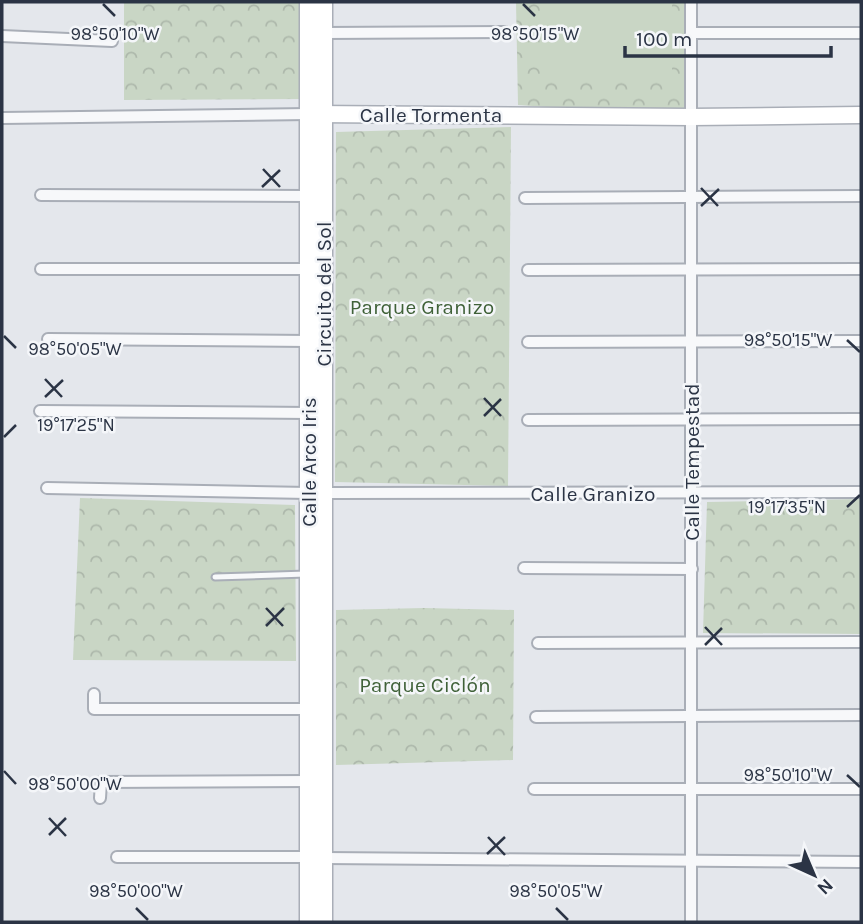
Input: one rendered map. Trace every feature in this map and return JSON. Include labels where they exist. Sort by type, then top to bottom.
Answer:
[{"type":"street","name":"Calle Arco Iris","points":[[308,2],[316,114],[308,196],[309,413],[316,494],[309,573],[316,621],[308,709],[308,781],[316,858],[308,922]]},
{"type":"street","name":"Circuito del Sol","points":[[324,2],[324,33],[316,114],[316,858],[324,922]]},
{"type":"street","name":"Calle Tempestad","points":[[691,2],[691,922]]},
{"type":"street","points":[[324,33],[505,32]]},
{"type":"street","points":[[691,33],[861,33]]},
{"type":"street","points":[[2,36],[112,41]]},
{"type":"street","name":"Calle Tormenta","points":[[2,118],[316,114],[691,117],[861,115]]},
{"type":"street","points":[[41,195],[308,196]]},
{"type":"street","points":[[525,198],[861,196]]},
{"type":"street","points":[[41,269],[308,268]]},
{"type":"street","points":[[528,270],[861,269]]},
{"type":"street","points":[[48,339],[308,341]]},
{"type":"street","points":[[528,342],[861,341]]},
{"type":"street","points":[[40,411],[309,413]]},
{"type":"street","points":[[528,420],[861,419]]},
{"type":"street","name":"Calle Granizo","points":[[47,488],[316,494],[861,492]]},
{"type":"street","points":[[524,568],[692,569]]},
{"type":"street","points":[[538,643],[860,642]]},
{"type":"street","points":[[94,694],[94,709],[308,709]]},
{"type":"street","points":[[536,717],[861,715]]},
{"type":"street","points":[[100,798],[101,782],[308,781]]},
{"type":"street","points":[[534,789],[861,789]]},
{"type":"street","points":[[117,857],[861,862]]},
{"type":"lane","points":[[215,577],[309,573]]},
{"type":"green space","points":[[124,2],[301,2],[303,99],[124,100]]},
{"type":"green space","points":[[516,2],[692,2],[691,117],[518,105]]},
{"type":"green space","points":[[543,2],[672,2],[672,79],[543,79]]},
{"type":"green space","name":"Parque Granizo","points":[[511,127],[508,486],[335,482],[336,132]]},
{"type":"green space","points":[[80,498],[295,505],[296,661],[73,660]]},
{"type":"green space","points":[[861,499],[861,634],[703,633],[707,502]]},
{"type":"green space","name":"Parque Ciclón","points":[[336,610],[514,610],[513,760],[336,765]]}]
